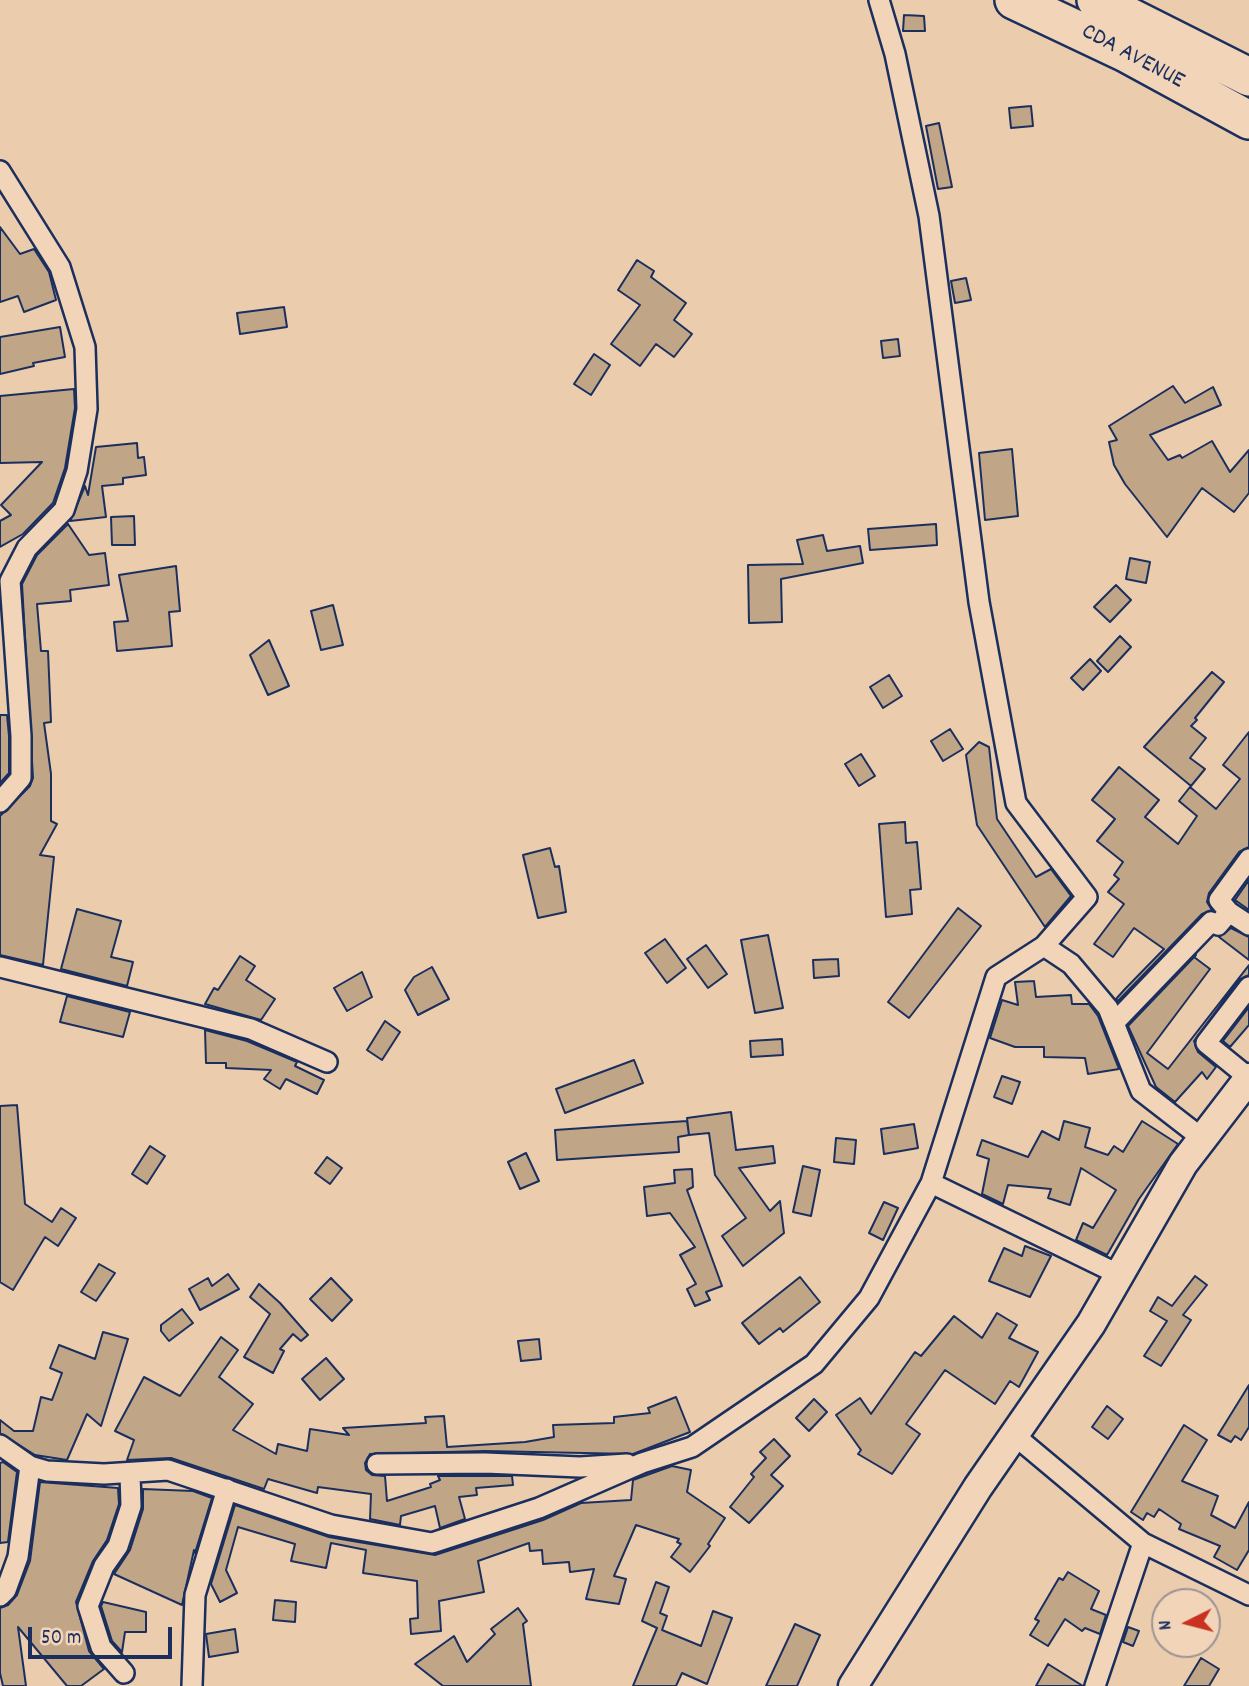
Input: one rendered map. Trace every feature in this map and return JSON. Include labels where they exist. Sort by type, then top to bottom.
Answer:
[{"type":"highway","name":"CDA AVENUE","points":[[1014,0],[1126,54],[1249,120]]},
{"type":"highway","points":[[1060,0],[1156,45],[1249,98]]},
{"type":"highway","points":[[1096,0],[1249,77]]},
{"type":"highway","name":"CDA AVENUE","points":[[1110,0],[1249,69]]},
{"type":"main road","points":[[853,1686],[1014,1435],[1091,1324],[1183,1164],[1249,1078]]},
{"type":"street","points":[[0,1445],[30,1466],[47,1471],[130,1473],[169,1470],[331,1525],[432,1543],[539,1508],[642,1463],[692,1447],[814,1364],[869,1298],[931,1183],[996,977],[1044,946],[1087,897],[1016,803],[979,602],[929,216],[895,54],[879,0]]},
{"type":"street","points":[[0,171],[60,267],[85,346],[87,409],[77,471],[64,510],[27,548],[10,581],[21,736],[21,778],[0,802]]},
{"type":"street","points":[[1249,859],[1219,900],[1229,912],[1249,925]]},
{"type":"street","points":[[1114,1023],[1211,922],[1218,926],[1229,912]]},
{"type":"street","points":[[1044,946],[1071,964],[1108,1008],[1141,1091],[1203,1139]]},
{"type":"street","points":[[0,967],[251,1029],[327,1062]]},
{"type":"street","points":[[1249,987],[1206,1043],[1249,1078]]},
{"type":"street","points":[[931,1183],[1120,1275]]},
{"type":"street","points":[[1014,1435],[1143,1543],[1249,1595]]},
{"type":"street","points":[[377,1464],[446,1462],[580,1467],[642,1463]]},
{"type":"street","points":[[0,1596],[6,1590],[18,1557],[30,1466]]},
{"type":"street","points":[[124,1673],[102,1647],[88,1606],[104,1566],[118,1546],[126,1524],[131,1506],[130,1473]]},
{"type":"street","points":[[192,1686],[195,1595],[227,1489]]},
{"type":"street","points":[[1095,1686],[1143,1543]]},
{"type":"building","points":[[904,15],[924,16],[925,31],[903,31]]},
{"type":"building","points":[[1031,106],[1033,126],[1011,128],[1009,108]]},
{"type":"building","points":[[939,123],[952,187],[938,189],[926,126]]},
{"type":"building","points":[[0,227],[20,254],[34,249],[49,272],[56,300],[24,312],[18,296],[0,302]]},
{"type":"building","points":[[637,260],[654,271],[651,277],[686,303],[674,320],[692,334],[674,357],[656,344],[640,366],[611,344],[640,305],[618,290]]},
{"type":"building","points":[[966,278],[971,300],[955,303],[951,281]]},
{"type":"building","points":[[284,307],[287,327],[240,334],[237,313]]},
{"type":"building","points":[[60,327],[65,357],[33,363],[34,366],[0,374],[0,337]]},
{"type":"building","points":[[898,339],[900,356],[883,358],[881,341]]},
{"type":"building","points":[[594,354],[610,365],[591,395],[574,384]]},
{"type":"building","points":[[1173,386],[1185,403],[1213,387],[1221,405],[1150,435],[1168,460],[1180,455],[1182,458],[1212,441],[1230,472],[1249,450],[1249,493],[1234,512],[1202,488],[1167,537],[1125,484],[1114,465],[1109,442],[1117,440],[1109,426]]},
{"type":"building","points":[[74,389],[75,408],[65,468],[53,503],[23,534],[0,547],[0,521],[11,515],[1,505],[42,462],[0,463],[0,396]]},
{"type":"building","points":[[137,443],[138,458],[144,457],[146,475],[123,478],[123,484],[102,486],[106,517],[70,521],[85,486],[88,495],[96,447]]},
{"type":"building","points":[[1012,449],[1018,516],[985,520],[979,453]]},
{"type":"building","points":[[134,516],[135,545],[112,545],[111,517]]},
{"type":"building","points":[[68,524],[89,555],[105,553],[109,585],[70,590],[71,601],[37,604],[41,651],[48,651],[51,722],[44,723],[51,774],[51,821],[57,824],[40,855],[54,857],[43,965],[0,955],[0,816],[30,786],[33,778],[22,584],[37,555]]},
{"type":"building","points":[[936,524],[937,545],[870,550],[868,529]]},
{"type":"building","points":[[823,535],[827,551],[860,546],[863,563],[781,579],[782,622],[749,623],[748,565],[803,564],[797,540]]},
{"type":"building","points":[[1130,558],[1150,562],[1146,583],[1126,579]]},
{"type":"building","points":[[176,566],[180,611],[169,612],[172,646],[117,651],[114,622],[128,621],[119,575]]},
{"type":"building","points":[[1116,585],[1131,600],[1110,622],[1094,607]]},
{"type":"building","points":[[333,605],[343,645],[321,650],[311,611]]},
{"type":"building","points":[[1120,636],[1131,647],[1108,672],[1097,661]]},
{"type":"building","points":[[269,640],[289,686],[268,695],[250,655]]},
{"type":"building","points":[[1090,659],[1101,671],[1083,690],[1071,678]]},
{"type":"building","points":[[1212,672],[1224,682],[1191,726],[1206,738],[1190,758],[1205,769],[1191,786],[1144,747]]},
{"type":"building","points":[[889,675],[902,696],[883,708],[870,687]]},
{"type":"building","points":[[0,715],[7,715],[9,773],[0,783]]},
{"type":"building","points":[[950,729],[963,749],[943,761],[931,741]]},
{"type":"building","points":[[1249,732],[1249,847],[1239,852],[1209,893],[1207,902],[1212,910],[1202,914],[1118,1001],[1116,999],[1164,949],[1134,928],[1113,957],[1094,944],[1124,904],[1108,892],[1119,879],[1114,875],[1123,862],[1097,841],[1115,819],[1092,800],[1119,767],[1159,800],[1145,817],[1178,844],[1197,816],[1179,801],[1190,787],[1216,809],[1240,779],[1223,765]]},
{"type":"building","points":[[979,742],[989,747],[997,819],[1036,877],[1051,869],[1071,896],[1045,927],[977,825],[966,755]]},
{"type":"building","points":[[861,754],[875,776],[859,786],[845,764]]},
{"type":"building","points":[[905,822],[906,843],[917,842],[921,889],[910,890],[912,914],[886,917],[879,824]]},
{"type":"building","points":[[550,848],[555,867],[559,866],[566,912],[538,918],[523,855]]},
{"type":"building","points":[[1249,880],[1249,910],[1235,900]]},
{"type":"building","points":[[958,908],[981,926],[909,1018],[888,1002]]},
{"type":"building","points":[[77,909],[121,921],[111,957],[133,962],[127,986],[61,969]]},
{"type":"building","points":[[1231,928],[1249,937],[1249,960],[1219,937]]},
{"type":"building","points":[[768,935],[783,1008],[755,1013],[741,940]]},
{"type":"building","points":[[665,939],[686,968],[667,983],[645,953]]},
{"type":"building","points":[[706,945],[727,974],[708,988],[687,959]]},
{"type":"building","points":[[240,956],[255,966],[246,980],[275,999],[261,1020],[205,1004],[214,988],[218,990]]},
{"type":"building","points":[[1194,957],[1210,969],[1147,1053],[1168,1069],[1249,965],[1249,975],[1239,980],[1194,1041],[1198,1052],[1216,1067],[1207,1079],[1202,1072],[1175,1102],[1156,1087],[1128,1026]]},
{"type":"building","points":[[838,959],[839,976],[814,978],[813,960]]},
{"type":"building","points":[[432,967],[449,999],[418,1015],[405,990],[414,977]]},
{"type":"building","points":[[362,972],[372,997],[347,1011],[334,988]]},
{"type":"building","points":[[1034,981],[1036,997],[1071,995],[1072,1004],[1089,1004],[1098,1016],[1119,1069],[1088,1074],[1085,1058],[1044,1057],[1044,1047],[1015,1047],[990,1038],[1002,1000],[1018,1005],[1015,982]]},
{"type":"building","points":[[67,996],[130,1012],[123,1037],[60,1022]]},
{"type":"building","points":[[1249,1007],[1249,1025],[1230,1047],[1223,1041]]},
{"type":"building","points":[[385,1021],[400,1032],[382,1060],[367,1050]]},
{"type":"building","points":[[205,1030],[247,1041],[297,1062],[295,1066],[324,1080],[317,1094],[286,1079],[280,1089],[264,1079],[271,1070],[226,1068],[226,1063],[206,1063]]},
{"type":"building","points":[[782,1039],[783,1055],[751,1057],[750,1041]]},
{"type":"building","points":[[634,1060],[643,1083],[565,1113],[556,1089]]},
{"type":"building","points":[[1002,1076],[1020,1082],[1012,1104],[994,1097]]},
{"type":"building","points":[[17,1105],[25,1204],[52,1222],[61,1208],[76,1218],[58,1246],[45,1237],[13,1290],[0,1282],[0,1106]]},
{"type":"building","points":[[731,1112],[736,1150],[773,1146],[775,1163],[739,1168],[770,1211],[780,1201],[784,1233],[743,1266],[722,1236],[746,1218],[715,1175],[709,1133],[689,1135],[687,1118]]},
{"type":"building","points":[[687,1121],[689,1135],[678,1137],[679,1152],[557,1160],[555,1130]]},
{"type":"building","points":[[1064,1121],[1090,1128],[1085,1147],[1108,1155],[1114,1146],[1123,1152],[1142,1121],[1178,1144],[1139,1199],[1107,1255],[1076,1240],[1083,1223],[1093,1228],[1116,1190],[1081,1168],[1070,1205],[1048,1198],[1051,1189],[1008,1185],[1003,1204],[982,1194],[989,1159],[977,1155],[982,1140],[1028,1157],[1042,1131],[1059,1140]]},
{"type":"building","points":[[914,1124],[918,1148],[884,1154],[881,1129]]},
{"type":"building","points":[[836,1138],[856,1140],[854,1164],[834,1162]]},
{"type":"building","points":[[150,1146],[165,1156],[147,1184],[132,1174]]},
{"type":"building","points":[[526,1153],[539,1181],[520,1189],[508,1162]]},
{"type":"building","points":[[327,1157],[342,1168],[330,1184],[315,1173]]},
{"type":"building","points":[[803,1166],[820,1170],[811,1216],[793,1212]]},
{"type":"building","points":[[692,1169],[693,1187],[687,1190],[722,1286],[706,1292],[710,1300],[695,1306],[687,1289],[696,1284],[680,1255],[695,1247],[670,1213],[647,1216],[644,1187],[675,1183],[674,1170]]},
{"type":"building","points":[[884,1202],[898,1208],[883,1240],[869,1233]]},
{"type":"building","points":[[1025,1246],[1051,1256],[1030,1297],[989,1281],[1004,1248],[1022,1256]]},
{"type":"building","points":[[99,1264],[115,1273],[96,1301],[81,1292]]},
{"type":"building","points":[[228,1274],[239,1289],[200,1310],[189,1289],[208,1278],[212,1286]]},
{"type":"building","points":[[1195,1276],[1207,1285],[1183,1315],[1191,1320],[1161,1366],[1144,1356],[1167,1321],[1150,1311],[1158,1297],[1172,1306]]},
{"type":"building","points":[[800,1277],[820,1302],[783,1332],[780,1328],[759,1344],[742,1323]]},
{"type":"building","points":[[331,1278],[352,1300],[332,1321],[310,1299]]},
{"type":"building","points":[[259,1284],[308,1335],[301,1341],[293,1334],[280,1349],[284,1351],[273,1373],[244,1357],[270,1314],[250,1297]]},
{"type":"building","points":[[182,1309],[193,1323],[169,1341],[161,1331],[161,1325]]},
{"type":"building","points":[[997,1313],[1017,1325],[1009,1338],[1038,1352],[1019,1387],[1010,1381],[995,1404],[945,1370],[906,1424],[920,1434],[892,1474],[858,1454],[861,1450],[836,1415],[860,1398],[871,1414],[915,1352],[921,1356],[954,1316],[982,1338]]},
{"type":"building","points":[[103,1332],[128,1339],[101,1426],[87,1414],[67,1460],[35,1455],[0,1433],[0,1420],[14,1431],[33,1431],[41,1397],[52,1400],[62,1373],[50,1368],[59,1345],[95,1359]]},
{"type":"building","points":[[221,1337],[238,1350],[219,1377],[253,1404],[233,1430],[276,1454],[278,1444],[307,1451],[310,1429],[349,1435],[343,1428],[426,1423],[425,1417],[444,1416],[447,1447],[525,1442],[554,1437],[553,1425],[614,1423],[614,1417],[650,1413],[648,1408],[676,1397],[690,1432],[633,1454],[485,1451],[370,1454],[365,1463],[366,1470],[372,1475],[385,1476],[387,1501],[431,1487],[430,1484],[440,1480],[438,1476],[512,1476],[513,1485],[476,1488],[477,1495],[459,1497],[465,1519],[440,1528],[435,1506],[401,1516],[400,1525],[370,1519],[371,1494],[318,1487],[317,1493],[268,1479],[264,1489],[171,1458],[127,1460],[134,1440],[115,1431],[144,1377],[180,1396]]},
{"type":"building","points":[[539,1339],[541,1359],[521,1361],[518,1341]]},
{"type":"building","points":[[326,1358],[344,1379],[320,1400],[302,1379]]},
{"type":"building","points":[[1249,1385],[1249,1427],[1241,1440],[1235,1436],[1231,1442],[1218,1435]]},
{"type":"building","points":[[814,1399],[827,1412],[809,1431],[796,1418]]},
{"type":"building","points":[[1107,1406],[1123,1419],[1108,1439],[1092,1427]]},
{"type":"building","points":[[1184,1425],[1207,1440],[1182,1481],[1218,1496],[1211,1515],[1235,1528],[1249,1502],[1249,1550],[1237,1570],[1214,1557],[1220,1546],[1179,1529],[1181,1524],[1159,1509],[1154,1517],[1147,1513],[1143,1520],[1131,1512]]},
{"type":"building","points":[[774,1439],[790,1456],[771,1475],[783,1486],[749,1523],[730,1507],[754,1477],[751,1474],[766,1458],[760,1452]]},
{"type":"building","points":[[3,1462],[17,1472],[8,1542],[0,1543],[0,1463]]},
{"type":"building","points":[[672,1466],[691,1470],[687,1492],[725,1518],[708,1544],[710,1546],[690,1572],[671,1557],[681,1544],[677,1542],[679,1539],[636,1525],[614,1576],[626,1579],[619,1604],[586,1599],[594,1569],[570,1572],[569,1562],[543,1564],[542,1550],[530,1551],[529,1543],[478,1561],[484,1592],[439,1601],[441,1631],[411,1634],[410,1619],[418,1618],[417,1581],[363,1573],[366,1550],[331,1543],[326,1568],[291,1561],[295,1544],[238,1527],[226,1570],[237,1593],[220,1602],[211,1584],[235,1505],[329,1537],[435,1555],[543,1520],[581,1503],[631,1500],[633,1480]]},
{"type":"building","points":[[40,1482],[118,1488],[119,1504],[107,1540],[93,1561],[76,1602],[89,1651],[104,1669],[81,1686],[67,1686],[18,1627],[26,1686],[3,1686],[0,1673],[0,1608],[8,1605],[17,1595],[30,1561]]},
{"type":"building","points":[[143,1489],[193,1491],[212,1498],[195,1553],[194,1550],[182,1605],[114,1574],[130,1550],[143,1509]]},
{"type":"building","points":[[1068,1572],[1099,1591],[1091,1609],[1106,1615],[1100,1634],[1085,1628],[1082,1631],[1065,1619],[1048,1646],[1030,1635],[1039,1621],[1035,1619],[1059,1578],[1063,1580]]},
{"type":"building","points":[[656,1582],[669,1587],[660,1613],[667,1616],[662,1630],[701,1646],[713,1611],[732,1618],[707,1684],[682,1673],[676,1686],[633,1686],[657,1628],[642,1621]]},
{"type":"building","points":[[275,1600],[296,1602],[295,1622],[273,1620]]},
{"type":"building","points":[[103,1602],[146,1612],[146,1632],[125,1632],[122,1652],[112,1641],[101,1606]]},
{"type":"building","points":[[518,1608],[527,1621],[523,1624],[531,1686],[443,1686],[415,1664],[454,1636],[467,1662],[495,1634],[491,1629]]},
{"type":"building","points":[[795,1624],[820,1635],[797,1686],[766,1686]]},
{"type":"building","points":[[1128,1627],[1139,1631],[1133,1646],[1123,1642]]},
{"type":"building","points":[[235,1629],[238,1652],[209,1657],[206,1634]]},
{"type":"building","points":[[1201,1658],[1219,1669],[1209,1686],[1184,1686]]},
{"type":"building","points":[[1048,1664],[1083,1686],[1036,1686]]}]
